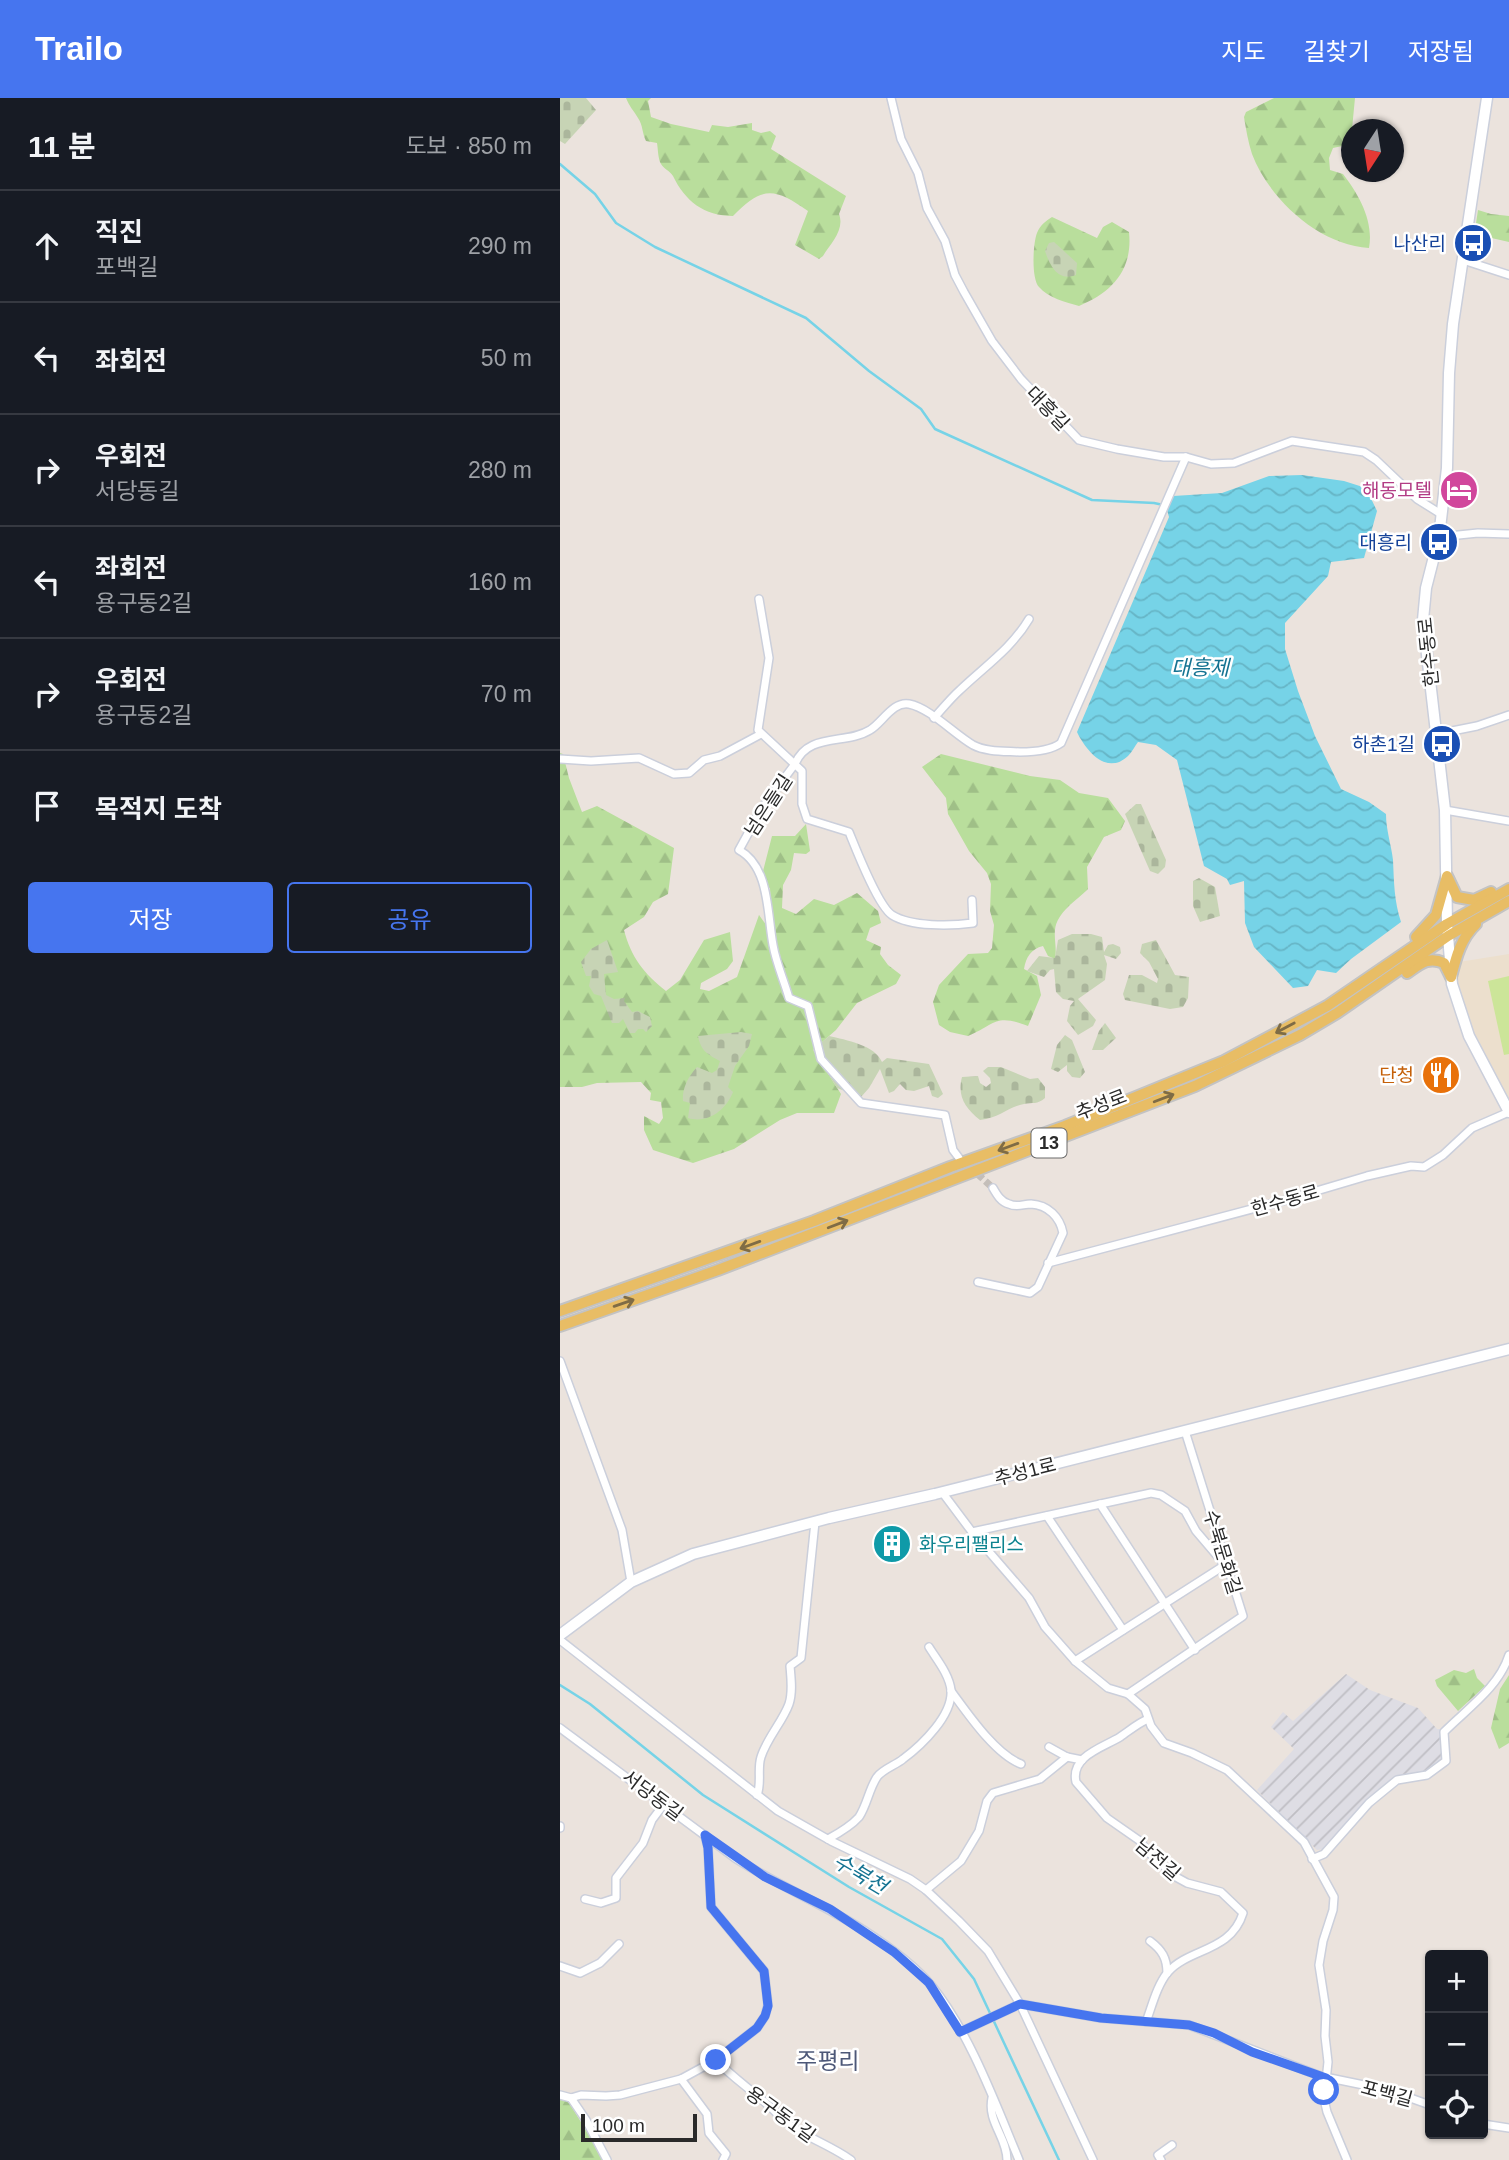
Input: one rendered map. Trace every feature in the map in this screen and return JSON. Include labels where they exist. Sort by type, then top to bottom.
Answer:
[{"type":"main road","points":[[1447,876],[1457,897],[1464,900],[1474,900],[1509,883]]},
{"type":"main road","points":[[1319,1010],[1424,931],[1436,915],[1447,876]]},
{"type":"main road","name":"추성로","points":[[560,1311],[791,1230],[950,1167],[1065,1126],[1224,1062],[1319,1010],[1447,923],[1509,889]]},
{"type":"main road","name":"추성로","points":[[560,1325],[718,1270],[1195,1086],[1300,1035],[1448,936],[1509,901]]},
{"type":"main road","points":[[1451,977],[1464,939],[1489,912]]},
{"type":"main road","points":[[1300,1035],[1373,996],[1426,960],[1437,960],[1444,964],[1451,977]]},
{"type":"street","name":"대흥길","points":[[891,98],[901,139],[918,173],[927,208],[945,241],[955,275],[992,341],[1021,379],[1079,440],[1164,457],[1185,457],[1211,464],[1234,464],[1292,441],[1364,452],[1417,499],[1441,514]]},
{"type":"street","name":"한수동로","points":[[1048,1263],[1367,1176],[1411,1166],[1424,1167],[1443,1155],[1472,1128],[1509,1112],[1465,1027],[1451,977],[1445,810],[1423,609],[1439,537],[1447,468],[1450,351],[1487,98]]},
{"type":"street","points":[[1463,260],[1509,275]]},
{"type":"street","points":[[759,600],[769,659],[758,730],[795,764],[799,755],[815,744],[870,730],[898,705],[908,704],[975,746],[1030,752],[1055,748],[1061,743],[1185,457]]},
{"type":"street","points":[[1439,537],[1478,533],[1509,534]]},
{"type":"street","points":[[934,718],[958,691],[997,658],[1022,631],[1029,619]]},
{"type":"street","points":[[1437,734],[1477,726],[1509,715]]},
{"type":"street","points":[[560,759],[592,761],[639,758],[674,774],[689,773],[704,760],[737,748],[761,734]]},
{"type":"street","name":"넘은들길","points":[[959,1157],[953,1150],[946,1115],[861,1103],[821,1059],[808,1006],[789,998],[773,947],[759,872],[750,856],[739,850],[762,808],[795,764],[802,771],[802,804],[807,819],[849,832],[862,867],[890,914],[908,921],[943,925],[973,923],[972,900]]},
{"type":"street","points":[[1445,810],[1509,821]]},
{"type":"street","points":[[978,1282],[1030,1293],[1038,1287],[1063,1233],[1057,1216],[1039,1205],[1028,1204],[1020,1207],[1008,1204],[1001,1200],[993,1188]]},
{"type":"street","name":"추성1로","points":[[1017,2006],[988,1951],[926,1890],[910,1879],[778,1811],[560,1638],[631,1581],[693,1554],[1509,1349]]},
{"type":"street","points":[[560,1361],[622,1530],[631,1581]]},
{"type":"street","name":"수북문화길","points":[[1128,1694],[1243,1616],[1185,1431]]},
{"type":"street","points":[[942,1492],[972,1532],[1029,1598],[1045,1627],[1075,1661],[1108,1688],[1128,1694],[1145,1709],[1155,1734],[1164,1743],[1227,1770],[1301,1839],[1329,1885],[1334,1903],[1319,1965],[1326,2010],[1328,2062],[1324,2105],[1348,2160]]},
{"type":"street","name":"수북문화길","points":[[972,1532],[1151,1493],[1161,1495],[1185,1511],[1196,1531],[1225,1565],[1075,1661]]},
{"type":"street","points":[[1100,1504],[1195,1650]]},
{"type":"street","points":[[1047,1516],[1123,1630]]},
{"type":"street","points":[[757,1795],[760,1787],[760,1758],[772,1730],[789,1703],[790,1665],[801,1658],[815,1522]]},
{"type":"street","points":[[929,1647],[945,1672],[951,1691],[988,1738],[1011,1760],[1021,1764]]},
{"type":"street","points":[[1312,1859],[1324,1854],[1369,1803],[1397,1780],[1427,1775],[1446,1761],[1444,1732],[1486,1692],[1505,1667],[1509,1654]]},
{"type":"street","points":[[828,1839],[860,1815],[878,1776],[930,1736],[950,1701],[951,1691]]},
{"type":"street","points":[[1049,1747],[1067,1757],[1082,1760],[1104,1744],[1149,1719]]},
{"type":"street","name":"서당동길","points":[[560,1728],[765,1877],[830,1909],[894,1952],[929,1983],[960,2032],[1019,2160]]},
{"type":"street","points":[[926,1890],[961,1861],[979,1831],[987,1801],[993,1793],[1040,1779],[1067,1757]]},
{"type":"street","name":"남전길","points":[[1082,1760],[1074,1776],[1076,1782],[1107,1818],[1140,1841],[1181,1880],[1221,1892],[1243,1913],[1231,1935],[1175,1966],[1167,1974]]},
{"type":"street","points":[[585,1899],[601,1903],[616,1898],[616,1878],[643,1843],[652,1820],[664,1804]]},
{"type":"street","points":[[560,2095],[571,2098],[581,2095],[620,2095],[681,2079],[716,2060],[757,2028],[765,2016],[768,2006],[764,1971],[711,1907],[705,1835]]},
{"type":"street","points":[[1146,2022],[1167,1974],[1167,1962],[1162,1952],[1150,1941]]},
{"type":"street","points":[[560,1966],[580,1973],[600,1963],[619,1944]]},
{"type":"street","points":[[960,2032],[1017,2006],[1093,2160]]},
{"type":"street","name":"포백길","points":[[1017,2006],[1199,2028],[1252,2052],[1326,2078],[1388,2090],[1425,2103]]},
{"type":"street","name":"용구동1길","points":[[716,2060],[784,2121],[835,2148],[851,2160]]},
{"type":"street","points":[[681,2079],[707,2114],[709,2133],[726,2154],[723,2160]]},
{"type":"street","points":[[571,2098],[607,2160]]},
{"type":"street","points":[[992,2098],[992,2121],[1004,2140],[1007,2160]]},
{"type":"street","points":[[1488,2125],[1509,2129]]},
{"type":"street","points":[[1161,2160],[1158,2155],[1172,2144]]},
{"type":"shaded area","points":[[1509,954],[1509,1103],[1465,1014],[1456,976],[1459,962]]},
{"type":"shaded area","points":[[1346,1674],[1370,1690],[1418,1708],[1437,1729],[1442,1729],[1443,1759],[1426,1773],[1396,1778],[1324,1849],[1317,1850],[1257,1790],[1294,1749],[1271,1727],[1283,1712],[1293,1721]]},
{"type":"green space","points":[[560,98],[586,98],[596,110],[565,144],[560,141]]},
{"type":"green space","points":[[626,98],[651,98],[648,101],[651,117],[671,124],[709,132],[712,125],[728,127],[752,123],[752,130],[761,133],[770,131],[776,136],[771,149],[846,196],[839,214],[839,231],[823,256],[819,259],[795,245],[808,211],[786,197],[769,193],[761,195],[752,199],[733,216],[704,210],[690,200],[672,174],[661,164],[657,143],[646,141],[640,121]]},
{"type":"green space","points":[[1274,98],[1355,98],[1353,119],[1341,119],[1341,146],[1333,148],[1329,158],[1330,170],[1341,173],[1341,182],[1349,182],[1360,200],[1369,228],[1369,248],[1350,245],[1314,229],[1283,203],[1260,171],[1251,149],[1244,117],[1246,112]]},
{"type":"green space","points":[[1478,210],[1509,216],[1509,242],[1487,237],[1475,230]]},
{"type":"green space","points":[[1052,217],[1097,238],[1103,227],[1112,222],[1129,232],[1128,257],[1118,278],[1102,294],[1079,306],[1052,297],[1036,283],[1036,238],[1041,225]]},
{"type":"green space","points":[[1054,242],[1077,263],[1076,275],[1064,276],[1052,267],[1045,251],[1049,243]]},
{"type":"green space","points":[[560,753],[563,754],[582,812],[597,806],[674,848],[668,894],[653,902],[644,917],[624,930],[630,949],[639,964],[666,991],[680,980],[704,940],[730,932],[733,961],[727,969],[701,983],[700,989],[709,991],[737,977],[759,915],[767,926],[771,909],[770,888],[765,887],[762,875],[772,836],[795,836],[806,824],[810,851],[806,854],[794,853],[791,870],[783,885],[782,908],[796,914],[814,899],[834,905],[857,893],[878,911],[881,923],[870,928],[866,940],[881,947],[880,954],[888,965],[901,975],[896,984],[857,1003],[836,1030],[813,1050],[841,1094],[834,1113],[797,1113],[780,1120],[734,1149],[693,1163],[653,1150],[644,1130],[644,1116],[659,1124],[663,1118],[661,1102],[650,1100],[651,1093],[641,1082],[560,1087]]},
{"type":"green space","points":[[941,754],[1030,776],[1060,780],[1079,793],[1108,798],[1125,821],[1121,830],[1104,837],[1087,867],[1088,889],[1059,918],[1055,930],[1055,959],[1048,956],[1043,946],[1032,951],[1028,957],[1024,969],[1037,976],[1041,995],[1028,1026],[1002,1020],[968,1036],[950,1032],[939,1025],[933,1002],[939,985],[968,954],[988,953],[992,948],[994,925],[990,911],[991,884],[987,873],[969,851],[948,814],[946,798],[922,767]]},
{"type":"green space","points":[[1136,804],[1141,804],[1166,860],[1165,867],[1158,874],[1150,871],[1125,814]]},
{"type":"green space","points":[[1199,878],[1215,887],[1220,916],[1200,922],[1193,906],[1193,881]]},
{"type":"green space","points":[[1072,934],[1102,937],[1104,952],[1108,945],[1113,944],[1120,947],[1121,953],[1116,959],[1104,955],[1107,964],[1105,980],[1078,999],[1096,1020],[1093,1026],[1078,1035],[1067,1021],[1070,1006],[1074,1001],[1063,999],[1056,992],[1054,969],[1044,977],[1027,971],[1039,956],[1055,958],[1058,940]]},
{"type":"green space","points":[[607,940],[618,972],[604,974],[606,995],[614,999],[625,998],[624,1001],[632,1012],[638,1011],[650,1017],[652,1026],[646,1032],[638,1029],[635,1033],[630,1033],[623,1019],[619,1023],[612,1023],[601,996],[594,994],[589,986],[591,976],[586,976],[581,962],[591,949]]},
{"type":"green space","points":[[1156,940],[1175,975],[1189,977],[1188,998],[1183,1007],[1170,1009],[1125,1000],[1123,994],[1129,975],[1142,975],[1157,983],[1158,979],[1149,962],[1140,953],[1142,944]]},
{"type":"green space","points":[[1509,976],[1509,1054],[1504,1055],[1488,981]]},
{"type":"green space","points":[[1105,1023],[1116,1038],[1103,1050],[1092,1050],[1099,1031]]},
{"type":"green space","points":[[741,1032],[752,1034],[749,1046],[735,1066],[728,1087],[733,1092],[730,1099],[721,1110],[709,1117],[688,1118],[690,1103],[683,1101],[683,1096],[688,1079],[697,1067],[712,1073],[717,1070],[720,1061],[705,1052],[698,1036]]},
{"type":"green space","points":[[1065,1035],[1072,1040],[1085,1072],[1080,1078],[1072,1077],[1067,1071],[1067,1065],[1058,1072],[1051,1069],[1057,1045]]},
{"type":"green space","points":[[829,1036],[867,1047],[882,1062],[887,1058],[929,1064],[943,1094],[938,1098],[932,1096],[929,1086],[914,1091],[906,1090],[900,1084],[889,1093],[880,1069],[861,1097],[837,1088],[813,1050]]},
{"type":"green space","points":[[988,1067],[1001,1067],[1030,1079],[1038,1078],[1045,1087],[1045,1098],[980,1120],[964,1101],[962,1077],[978,1076],[980,1083],[986,1087],[991,1083],[983,1071]]},
{"type":"green space","points":[[1474,1669],[1477,1678],[1485,1686],[1458,1711],[1435,1680],[1454,1670],[1466,1673]]},
{"type":"green space","points":[[1509,1675],[1509,1743],[1499,1749],[1491,1728],[1500,1689]]},
{"type":"green space","points":[[560,2095],[570,2104],[604,2160],[560,2160]]},
{"type":"water","name":"대흥제","points":[[1302,475],[1344,481],[1366,488],[1377,511],[1364,558],[1331,562],[1328,576],[1285,623],[1285,649],[1315,736],[1341,789],[1369,802],[1386,814],[1401,922],[1336,973],[1317,970],[1308,986],[1293,988],[1254,947],[1245,923],[1244,881],[1230,885],[1227,879],[1204,866],[1177,760],[1156,745],[1138,742],[1120,761],[1105,762],[1086,747],[1077,732],[1169,517],[1167,510],[1173,496],[1222,493],[1269,476]]},
{"type":"waterway","points":[[560,164],[595,194],[616,223],[655,247],[806,318],[869,371],[921,409],[935,429],[1092,500],[1168,506]]},
{"type":"waterway","name":"수북천","points":[[560,1685],[590,1704],[703,1795],[849,1887],[942,1939],[974,1979],[1059,2160]]},
{"type":"tunnel","points":[[962,1160],[993,1188]]},
{"type":"place","name":"나산리","points":[[1473,243]]},
{"type":"place","name":"해동모텔","points":[[1459,490]]},
{"type":"place","name":"대흥리","points":[[1439,542]]},
{"type":"place","name":"하촌1길","points":[[1442,744]]},
{"type":"place","name":"단청","points":[[1441,1075]]},
{"type":"place","name":"화우리팰리스","points":[[892,1544]]},
{"type":"district","name":"주평리","points":[[828,2061]]},
{"type":"route","points":[[716,2060],[757,2028],[768,2006],[764,1971],[711,1907],[705,1835],[765,1877],[830,1909],[894,1952],[929,1983],[960,2032],[1020,2004],[1101,2018],[1189,2025],[1214,2033],[1252,2052],[1326,2078],[1324,2090]]}]
